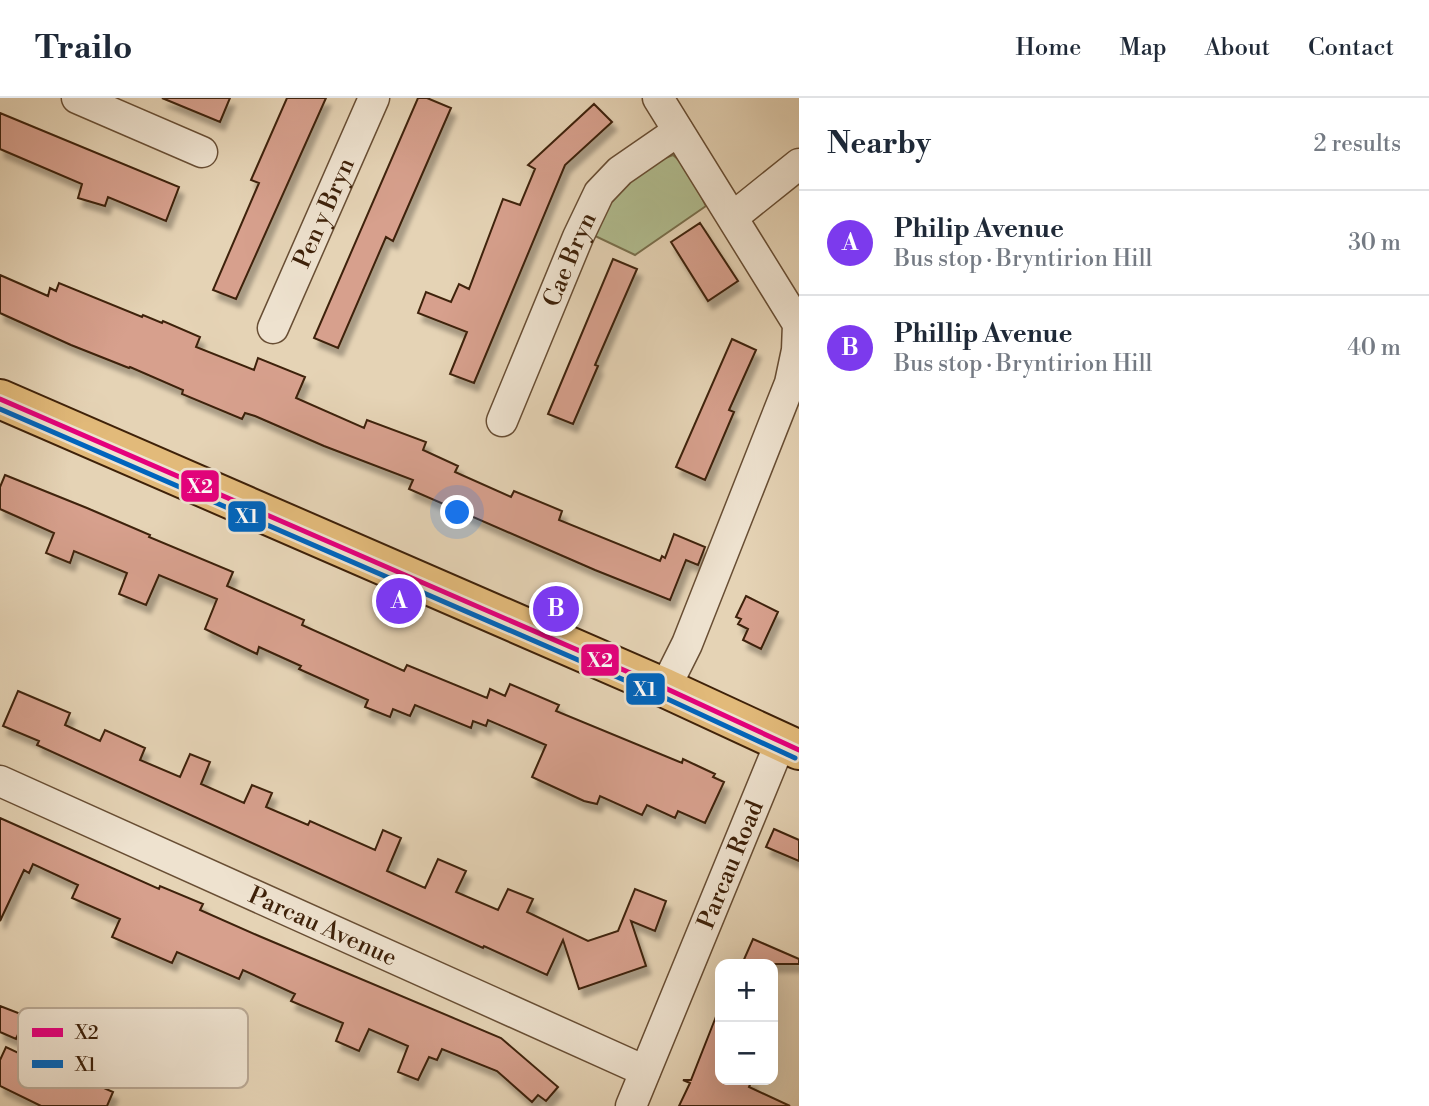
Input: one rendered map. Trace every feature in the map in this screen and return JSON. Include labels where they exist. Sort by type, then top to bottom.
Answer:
[{"type":"main road","points":[[0,400],[665,688],[790,746]]},
{"type":"street","points":[[77,98],[202,152]]},
{"type":"street","name":"Pen y Bryn","points":[[273,328],[374,98]]},
{"type":"street","points":[[658,98],[733,217],[798,337],[790,383],[687,645],[665,688]]},
{"type":"street","name":"Cae Bryn","points":[[502,421],[599,193],[620,171],[678,131]]},
{"type":"street","points":[[733,217],[799,164]]},
{"type":"street","name":"Parcau Road","points":[[631,1106],[790,746]]},
{"type":"street","name":"Parcau Avenue","points":[[0,781],[645,1071]]},
{"type":"green space","points":[[673,155],[686,166],[706,206],[635,255],[593,235],[607,204],[620,187],[657,162]]},
{"type":"building","points":[[162,98],[230,98],[220,122]]},
{"type":"building","points":[[287,98],[326,98],[236,299],[213,290],[259,183],[251,180]]},
{"type":"building","points":[[418,98],[427,98],[451,108],[393,241],[386,237],[338,348],[314,338]]},
{"type":"building","points":[[594,104],[612,122],[565,165],[474,383],[450,374],[467,332],[418,313],[426,292],[451,302],[459,284],[469,289],[503,199],[520,205],[535,169],[528,165]]},
{"type":"building","points":[[0,113],[179,187],[166,221],[108,197],[105,206],[78,198],[82,184],[0,149]]},
{"type":"building","points":[[700,223],[738,281],[708,301],[671,242]]},
{"type":"building","points":[[613,259],[637,269],[595,365],[598,366],[573,424],[548,414]]},
{"type":"building","points":[[0,275],[48,296],[50,288],[56,291],[59,283],[200,337],[196,347],[254,370],[258,358],[305,377],[296,398],[364,428],[367,420],[426,442],[423,450],[458,466],[455,472],[511,497],[514,491],[562,511],[559,520],[660,561],[662,556],[665,558],[674,534],[705,547],[698,565],[686,560],[670,600],[595,570],[409,489],[413,480],[255,416],[245,413],[242,419],[182,394],[183,390],[0,313]]},
{"type":"building","points":[[732,339],[756,350],[729,410],[734,412],[705,480],[676,467]]},
{"type":"building","points":[[5,475],[233,572],[227,586],[304,620],[302,625],[404,671],[407,665],[487,698],[490,689],[505,696],[510,684],[559,705],[556,711],[682,763],[683,759],[715,774],[713,777],[724,782],[705,823],[678,811],[675,818],[647,805],[642,815],[600,796],[597,804],[584,801],[532,777],[546,745],[488,720],[486,726],[473,721],[471,728],[415,705],[410,716],[393,709],[390,717],[365,707],[368,700],[299,669],[301,666],[259,647],[257,654],[205,629],[217,599],[159,575],[146,605],[119,594],[127,573],[74,551],[70,563],[46,553],[54,533],[0,509],[0,487]]},
{"type":"building","points":[[746,596],[778,612],[761,649],[743,640],[748,629],[738,624],[741,619],[736,617]]},
{"type":"building","points":[[18,691],[70,713],[65,725],[100,741],[105,730],[145,748],[140,760],[180,777],[190,754],[210,762],[201,784],[244,803],[252,785],[272,793],[266,807],[308,825],[310,821],[375,850],[383,830],[401,838],[387,871],[425,888],[438,859],[466,871],[456,892],[498,910],[508,889],[533,899],[527,912],[588,941],[618,931],[635,889],[666,901],[655,931],[631,921],[646,966],[579,989],[563,940],[547,975],[484,946],[483,948],[37,745],[39,741],[3,726]]},
{"type":"building","points":[[0,818],[159,889],[160,886],[203,904],[200,910],[259,936],[501,1038],[558,1087],[546,1101],[538,1095],[532,1102],[497,1071],[442,1049],[437,1060],[429,1057],[418,1080],[398,1072],[408,1046],[369,1029],[359,1051],[336,1041],[343,1023],[291,1001],[295,994],[243,970],[239,979],[177,952],[172,963],[112,937],[120,919],[72,898],[78,885],[33,864],[29,873],[24,870],[0,921]]},
{"type":"building","points":[[774,829],[799,840],[799,861],[766,847]]},
{"type":"building","points":[[753,939],[799,959],[799,964],[778,964],[778,959],[744,959]]},
{"type":"building","points":[[0,1006],[18,1013],[16,1039],[0,1032]]},
{"type":"building","points":[[715,1019],[715,1085],[750,1085],[749,1087],[790,1106],[679,1106],[690,1083],[683,1080],[691,1080]]},
{"type":"building","points":[[6,1047],[18,1053],[18,1088],[104,1088],[113,1092],[107,1106],[41,1106],[0,1086],[0,1060]]},
{"type":"transit line","name":"X2","points":[[0,399],[665,688],[799,750]]},
{"type":"transit line","name":"X1","points":[[0,409],[661,696],[795,758]]},
{"type":"place","name":"Philip Avenue","points":[[399,601]]},
{"type":"place","name":"Phillip Avenue","points":[[556,609]]}]
